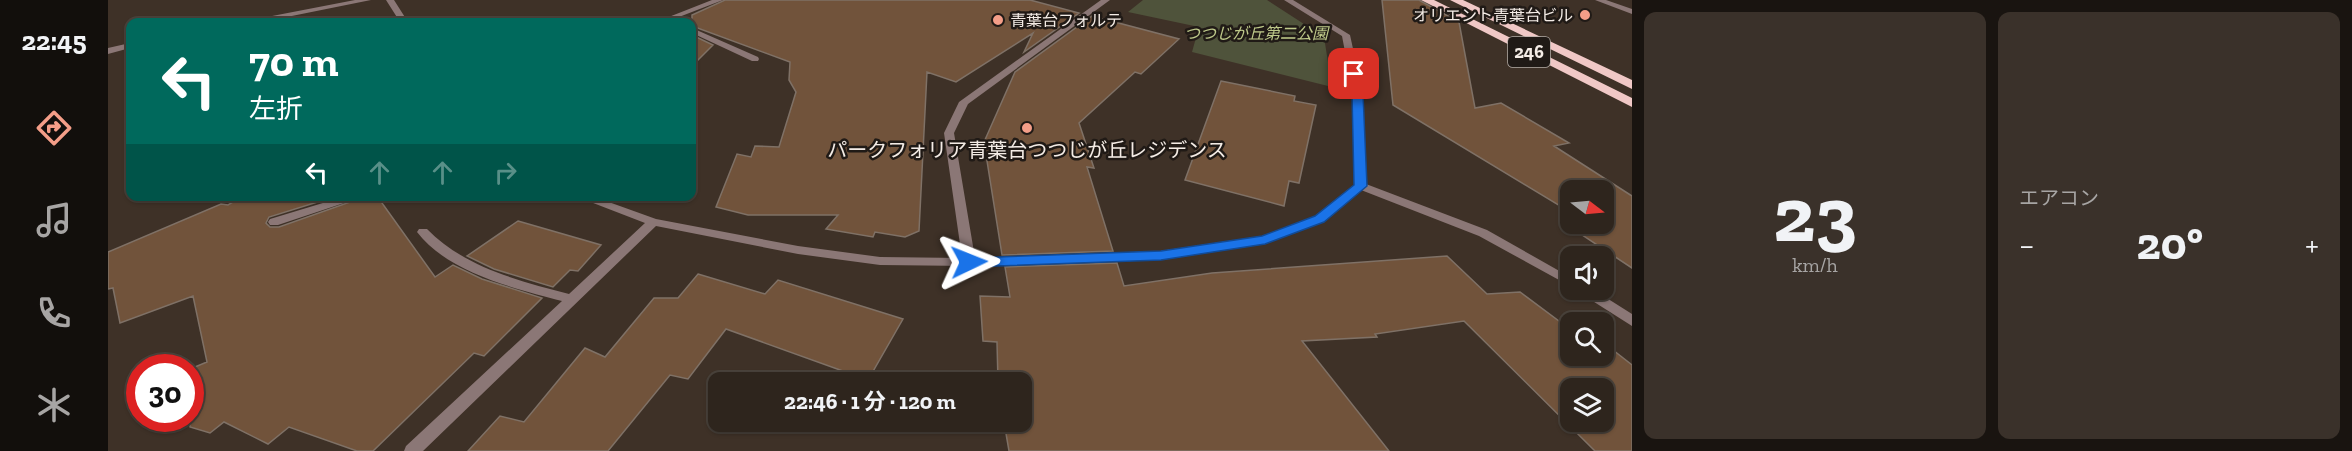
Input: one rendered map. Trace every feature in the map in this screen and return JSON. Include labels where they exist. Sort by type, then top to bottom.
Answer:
[{"type":"highway","name":"246","points":[[1426,0],[1632,103]]},
{"type":"highway","name":"246","points":[[1455,0],[1632,85]]},
{"type":"street","points":[[273,18],[367,0]]},
{"type":"street","points":[[390,0],[401,18]]},
{"type":"street","points":[[675,18],[719,0]]},
{"type":"street","points":[[969,262],[949,133],[964,102],[1106,0]]},
{"type":"street","points":[[1288,0],[1346,35],[1358,94],[1360,186]]},
{"type":"street","points":[[1599,0],[1632,12]]},
{"type":"street","points":[[696,32],[755,59]]},
{"type":"street","points":[[108,51],[126,47]]},
{"type":"street","points":[[594,201],[653,222],[798,250],[869,260],[969,262],[1161,255],[1265,239],[1319,219],[1360,186]]},
{"type":"street","points":[[1360,186],[1483,232],[1560,276]]},
{"type":"street","points":[[274,222],[343,201]]},
{"type":"street","points":[[412,451],[653,222]]},
{"type":"street","points":[[423,232],[431,243],[483,270],[536,290],[572,299]]},
{"type":"street","points":[[1600,300],[1632,321]]},
{"type":"green space","name":"つつじが丘第二公園","points":[[1143,0],[1267,0],[1324,37],[1332,87],[1192,52],[1199,27],[1128,12]]},
{"type":"building","points":[[725,0],[1030,0],[1079,13],[1024,52],[1033,33],[956,82],[927,72],[919,231],[905,237],[875,232],[873,237],[826,229],[838,215],[748,215],[716,207],[737,154],[751,157],[755,146],[779,147],[796,92],[789,80],[790,62],[696,27],[696,18],[692,18],[692,15]]},
{"type":"building","points":[[1382,0],[1419,0],[1459,22],[1475,108],[1501,103],[1569,143],[1554,146],[1607,180],[1560,180],[1560,206],[1393,105]]},
{"type":"building","name":"パークフォリア青葉台つつじが丘レジデンス","points":[[1092,16],[1179,39],[1141,74],[1135,72],[1079,123],[1094,168],[1087,167],[1113,251],[1002,255],[984,142],[1015,72]]},
{"type":"building","points":[[696,37],[713,45],[696,62]]},
{"type":"building","points":[[1221,81],[1295,96],[1294,101],[1316,105],[1299,183],[1289,181],[1284,206],[1185,180]]},
{"type":"building","points":[[1614,184],[1632,196],[1632,268],[1614,256],[1614,246],[1599,246],[1581,234],[1614,234]]},
{"type":"building","points":[[235,201],[321,201],[269,217],[266,223],[270,227],[279,227],[353,201],[381,201],[435,277],[453,265],[482,279],[542,298],[484,356],[474,353],[373,451],[357,451],[289,427],[268,444],[224,422],[210,433],[204,431],[204,363],[207,362],[193,296],[120,323],[113,288],[108,289],[108,252],[221,204],[228,205]]},
{"type":"building","points":[[518,221],[601,245],[578,271],[570,270],[553,287],[494,269],[467,256]]},
{"type":"building","points":[[1447,256],[1487,294],[1520,292],[1560,322],[1560,366],[1614,366],[1614,351],[1632,365],[1632,451],[1595,451],[1576,432],[1614,432],[1614,378],[1560,378],[1560,416],[1464,321],[1375,334],[1377,337],[1302,341],[1389,451],[1009,451],[1006,432],[1032,432],[1032,372],[998,372],[997,342],[983,341],[980,296],[1010,297],[1005,267],[1117,263],[1124,286],[1212,273]]},
{"type":"building","points":[[698,274],[765,294],[778,280],[903,319],[873,372],[846,372],[726,329],[688,379],[670,375],[608,451],[468,451],[500,416],[524,422],[585,348],[605,357],[654,298],[678,298]]},
{"type":"place","name":"オリエント青葉台ビル","points":[[1585,15]]},
{"type":"place","name":"青葉台フォルテ","points":[[998,20]]},
{"type":"place","name":"パークフォリア青葉台つつじが丘レジデンス","points":[[1027,128]]},
{"type":"route","points":[[969,262],[1161,255],[1265,239],[1319,219],[1360,186],[1358,94],[1354,74]]}]
